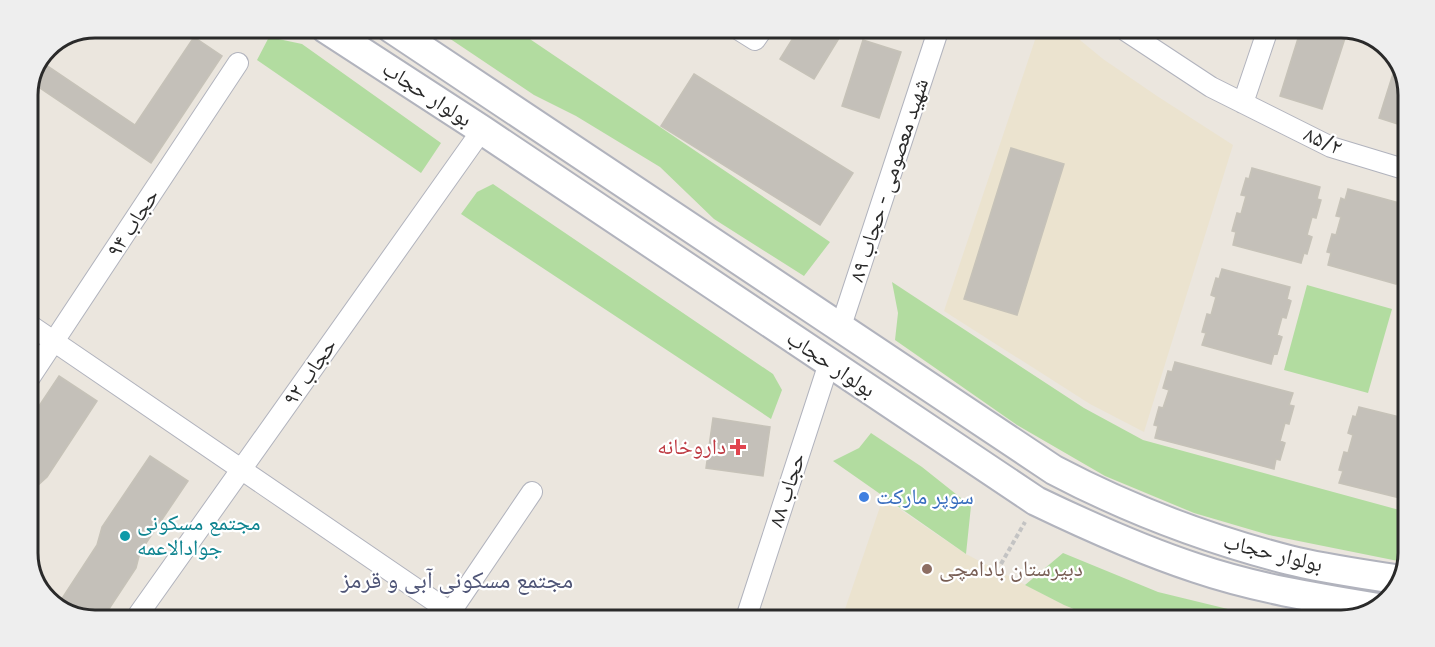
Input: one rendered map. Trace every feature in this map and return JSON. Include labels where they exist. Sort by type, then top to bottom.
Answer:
[{"type":"main road","name":"بولوار حجاب","points":[[340,38],[482,130],[1036,501],[1084,524],[1196,568],[1280,591],[1362,605]]},
{"type":"main road","name":"بولوار حجاب","points":[[406,38],[1054,470],[1101,494],[1209,537],[1290,560],[1391,578]]},
{"type":"main road","points":[[829,363],[840,329]]},
{"type":"street","name":"شهید معصومی - حجاب ۸۹","points":[[840,329],[935,38]]},
{"type":"street","name":"۸۵/۲","points":[[1137,38],[1211,87],[1331,147],[1397,167]]},
{"type":"street","points":[[1243,103],[1265,38]]},
{"type":"street","name":"حجاب ۹۴","points":[[38,366],[238,63]]},
{"type":"street","name":"حجاب ۹۲","points":[[142,610],[482,130]]},
{"type":"street","points":[[38,331],[445,610]]},
{"type":"street","name":"حجاب ۸۸","points":[[749,610],[829,363]]},
{"type":"street","points":[[455,610],[532,492]]},
{"type":"shaded area","points":[[1036,38],[1078,38],[1103,59],[1233,145],[1144,432],[1090,404],[944,311]]},
{"type":"shaded area","name":"دبیرستان بادامچی","points":[[883,498],[966,554],[1076,610],[845,610]]},
{"type":"green space","points":[[268,38],[302,44],[441,143],[421,173],[257,60]]},
{"type":"green space","points":[[449,38],[528,38],[830,242],[804,276],[714,219],[660,167],[576,116],[534,95]]},
{"type":"green space","points":[[493,184],[773,374],[782,390],[771,419],[461,214],[477,192]]},
{"type":"green space","points":[[892,282],[1084,408],[1143,440],[1398,510],[1396,561],[1269,535],[1194,513],[1105,476],[1017,425],[895,340],[898,313]]},
{"type":"green space","points":[[1307,285],[1392,309],[1368,393],[1284,370]]},
{"type":"green space","points":[[871,433],[922,467],[971,506],[966,554],[833,461],[859,448]]},
{"type":"green space","points":[[1063,553],[1158,592],[1232,610],[1076,610],[1025,585]]},
{"type":"building","points":[[193,38],[222,56],[151,163],[38,87],[43,69],[46,65],[135,125]]},
{"type":"building","points":[[793,38],[839,38],[814,79],[780,59]]},
{"type":"building","points":[[1298,38],[1345,38],[1322,109],[1280,96]]},
{"type":"building","points":[[863,40],[901,52],[879,118],[842,106]]},
{"type":"building","points":[[694,74],[853,173],[820,225],[661,126]]},
{"type":"building","points":[[1393,74],[1397,91],[1397,124],[1379,118]]},
{"type":"building","points":[[1011,148],[1064,164],[1017,315],[964,299]]},
{"type":"building","points":[[1252,168],[1320,187],[1317,199],[1321,200],[1316,218],[1312,217],[1307,235],[1312,237],[1307,254],[1304,253],[1301,263],[1233,245],[1236,232],[1232,231],[1237,213],[1241,214],[1246,196],[1241,195]]},
{"type":"building","points":[[1348,189],[1397,202],[1396,284],[1328,265],[1331,253],[1327,252],[1332,234],[1336,235],[1341,217],[1336,216],[1341,198],[1345,200]]},
{"type":"building","points":[[1222,269],[1290,287],[1287,299],[1291,301],[1286,318],[1282,317],[1277,335],[1282,337],[1271,364],[1202,345],[1206,333],[1202,332],[1207,314],[1211,315],[1216,297],[1211,295],[1216,278],[1219,279]]},
{"type":"building","points":[[1175,362],[1293,393],[1289,405],[1294,406],[1289,424],[1285,423],[1280,441],[1285,443],[1280,460],[1276,459],[1274,469],[1155,438],[1158,426],[1154,425],[1159,407],[1163,408],[1169,390],[1163,388],[1168,371],[1172,372]]},
{"type":"building","points":[[59,376],[97,401],[47,477],[38,485],[38,408]]},
{"type":"building","points":[[1359,407],[1398,416],[1398,497],[1339,483],[1343,471],[1339,470],[1344,452],[1348,453],[1353,435],[1348,433],[1353,416],[1356,417]]},
{"type":"building","name":"داروخانه","points":[[713,418],[770,427],[763,476],[706,468]]},
{"type":"building","name":"مجتمع مسکونی جوادالاعمه","points":[[150,456],[188,481],[140,552],[136,568],[108,610],[95,610],[73,605],[62,599],[97,545],[102,527]]},
{"type":"place","name":"داروخانه","points":[[738,447]]},
{"type":"place","name":"سوپر مارکت","points":[[864,497]]},
{"type":"place","name":"مجتمع مسکونی جوادالاعمه","points":[[125,536]]},
{"type":"place","name":"دبیرستان بادامچی","points":[[927,569]]},
{"type":"district","name":"مجتمع مسکونی آبی و قرمز","points":[[457,580]]}]
